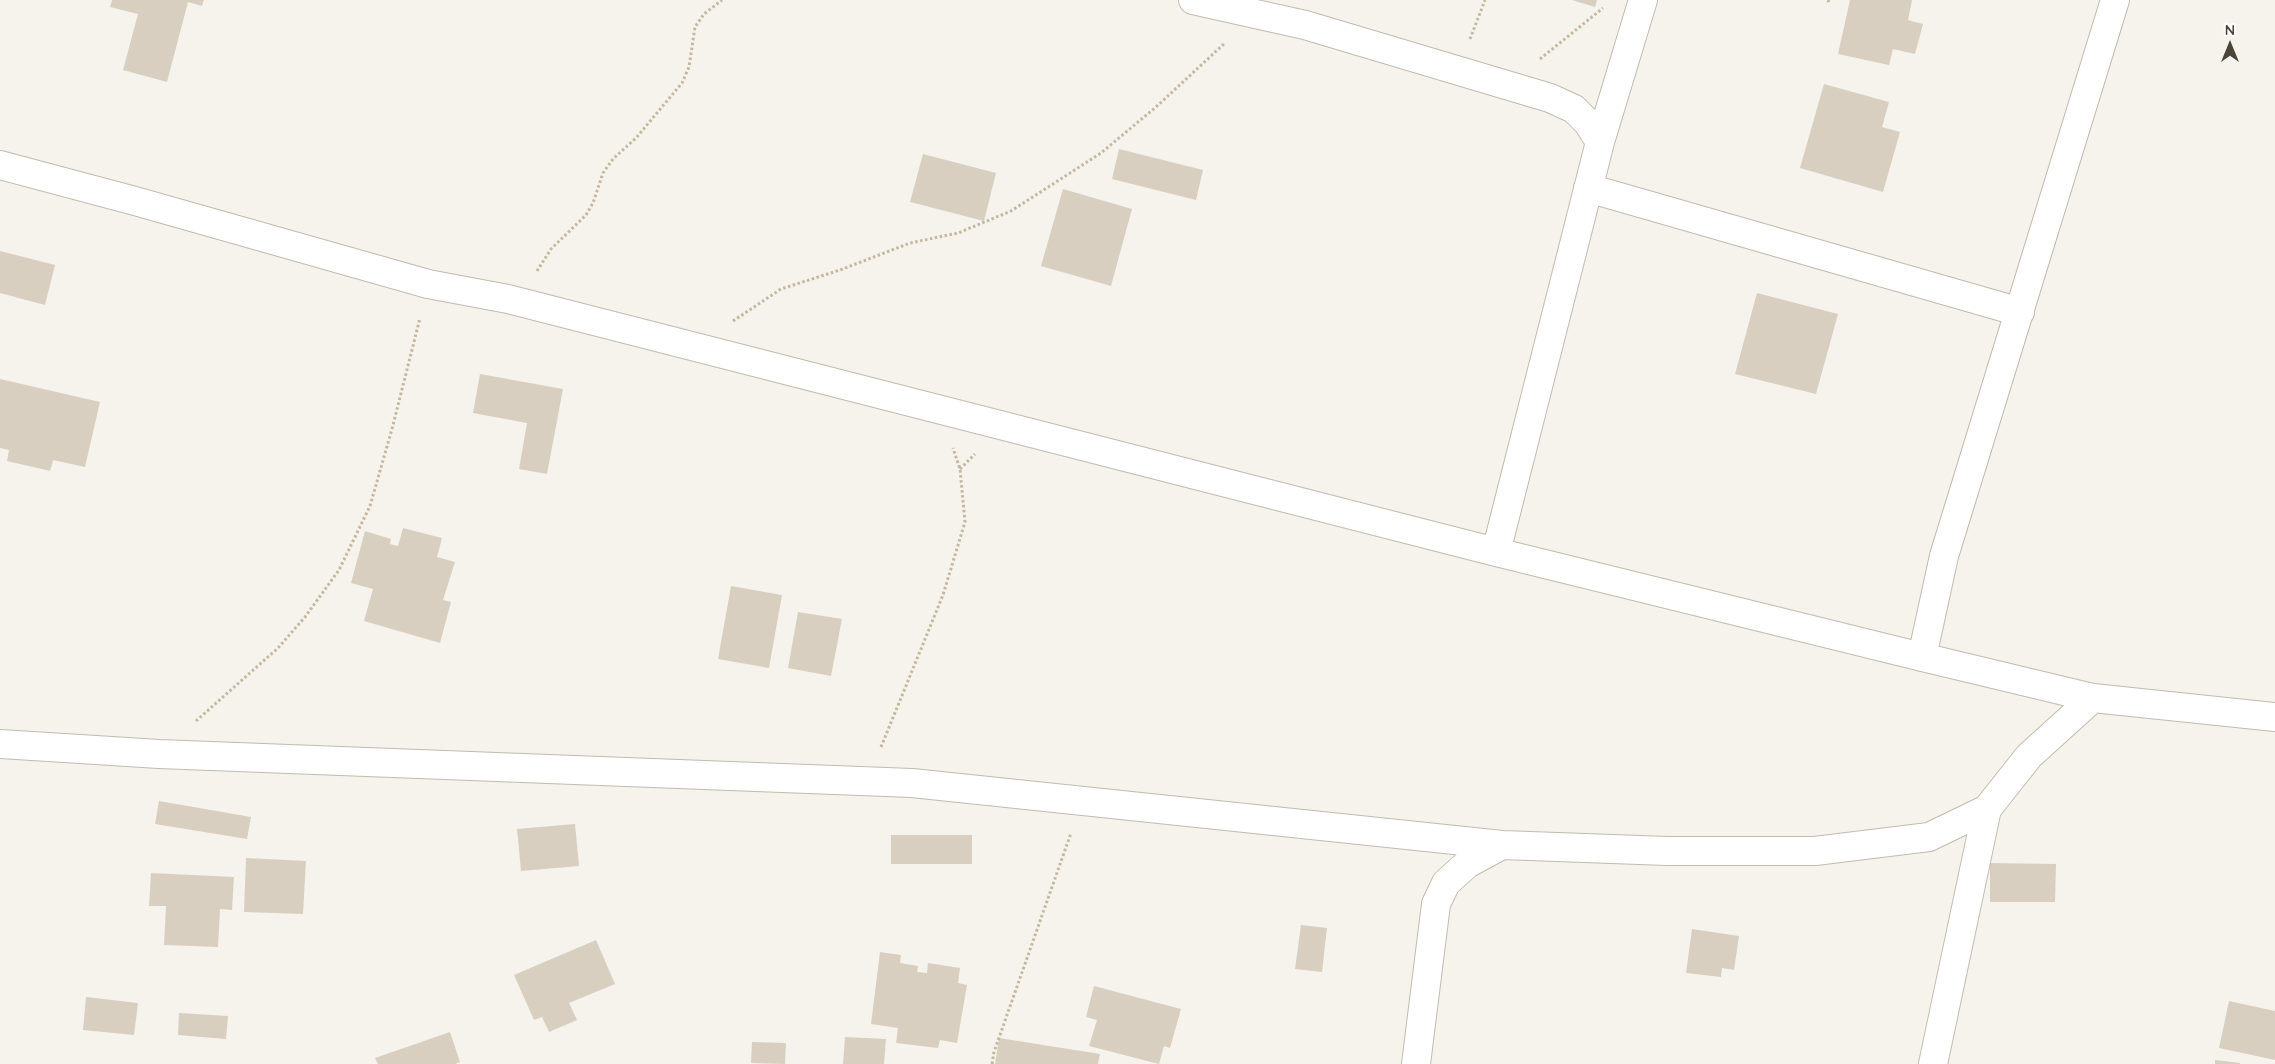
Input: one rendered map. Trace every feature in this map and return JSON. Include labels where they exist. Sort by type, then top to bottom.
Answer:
[{"type":"street","points":[[1193,0],[1305,26],[1550,98],[1574,109],[1588,123],[1600,142]]},
{"type":"street","points":[[1496,552],[1600,142],[1643,0]]},
{"type":"street","points":[[1922,657],[1944,556],[2115,0]]},
{"type":"street","points":[[0,165],[428,284],[508,299],[693,348],[933,407],[1496,552],[1922,657],[2093,698],[2275,717]]},
{"type":"street","points":[[1588,188],[2020,312]]},
{"type":"street","points":[[1933,1064],[1987,809],[2029,756],[2093,698]]},
{"type":"street","points":[[0,744],[158,754],[912,783],[1502,845],[1667,851],[1815,851],[1928,836],[1987,809]]},
{"type":"street","points":[[1416,1064],[1424,985],[1436,904],[1446,884],[1467,864],[1502,845]]},
{"type":"path","points":[[508,299],[534,275],[551,249],[586,215],[593,204],[604,174],[613,159],[636,138],[682,83],[690,67],[695,27],[704,14],[722,0]]},
{"type":"path","points":[[1458,70],[1485,0]]},
{"type":"path","points":[[1505,84],[1561,44],[1581,24],[1609,5]]},
{"type":"path","points":[[693,348],[781,289],[840,270],[910,243],[958,234],[1011,211],[1100,153],[1156,107],[1228,41]]},
{"type":"path","points":[[158,754],[278,648],[305,617],[339,570],[370,506],[392,429],[428,284]]},
{"type":"path","points":[[867,782],[943,595],[965,522],[960,469],[953,446],[933,407]]},
{"type":"path","points":[[992,1064],[994,1052],[1082,801]]},
{"type":"building","points":[[112,0],[204,0],[202,6],[188,2],[167,82],[123,70],[138,14],[110,7]]},
{"type":"building","points":[[1572,0],[1597,0],[1595,7]]},
{"type":"building","points":[[1850,0],[1912,0],[1908,20],[1923,24],[1915,54],[1893,49],[1889,65],[1838,54]]},
{"type":"building","points":[[1824,84],[1889,102],[1882,127],[1900,132],[1883,192],[1800,168]]},
{"type":"building","points":[[1119,149],[1203,170],[1196,200],[1112,179]]},
{"type":"building","points":[[923,154],[996,173],[984,221],[910,202]]},
{"type":"building","points":[[1063,189],[1132,209],[1111,286],[1041,266]]},
{"type":"building","points":[[0,251],[55,265],[45,305],[0,293]]},
{"type":"building","points":[[1757,293],[1838,314],[1816,394],[1735,374]]},
{"type":"building","points":[[480,374],[563,389],[547,474],[519,469],[527,423],[473,413]]},
{"type":"building","points":[[0,379],[100,402],[85,467],[53,460],[50,471],[7,461],[9,450],[0,448]]},
{"type":"building","points":[[403,528],[442,538],[437,557],[455,562],[443,600],[451,602],[440,643],[364,621],[373,589],[351,583],[365,531],[391,539],[390,544],[398,546]]},
{"type":"building","points":[[731,586],[782,595],[769,668],[718,659]]},
{"type":"building","points":[[798,612],[842,619],[831,676],[788,668]]},
{"type":"building","points":[[159,801],[251,817],[247,839],[155,824]]},
{"type":"building","points":[[575,824],[579,866],[521,871],[517,829]]},
{"type":"building","points":[[891,835],[972,835],[972,864],[891,864]]},
{"type":"building","points":[[246,858],[306,861],[303,914],[244,912]]},
{"type":"building","points":[[1990,863],[2056,864],[2055,902],[1990,902]]},
{"type":"building","points":[[151,873],[234,877],[232,910],[220,909],[218,947],[164,945],[166,906],[149,906]]},
{"type":"building","points":[[1301,925],[1327,928],[1322,972],[1295,969]]},
{"type":"building","points":[[1692,929],[1739,936],[1734,970],[1722,968],[1721,977],[1686,973]]},
{"type":"building","points":[[596,940],[615,984],[569,1003],[577,1020],[549,1032],[542,1017],[534,1020],[514,975]]},
{"type":"building","points":[[880,952],[901,955],[900,963],[918,966],[917,972],[927,973],[928,963],[960,968],[958,983],[967,985],[957,1043],[940,1040],[938,1048],[896,1043],[898,1028],[871,1024]]},
{"type":"building","points":[[1094,986],[1181,1009],[1170,1048],[1164,1046],[1159,1064],[1089,1046],[1097,1020],[1086,1017]]},
{"type":"building","points":[[86,997],[138,1003],[134,1035],[83,1030]]},
{"type":"building","points":[[2229,1001],[2275,1011],[2275,1060],[2219,1048]]},
{"type":"building","points":[[179,1013],[228,1016],[226,1039],[178,1035]]},
{"type":"building","points":[[450,1032],[460,1062],[455,1064],[378,1064],[375,1058]]},
{"type":"building","points":[[845,1037],[886,1039],[884,1064],[843,1064]]},
{"type":"building","points":[[999,1038],[1100,1054],[1098,1064],[995,1064]]},
{"type":"building","points":[[752,1042],[786,1043],[785,1064],[751,1063]]},
{"type":"building","points":[[2215,1060],[2240,1063],[2240,1064],[2215,1064]]}]
